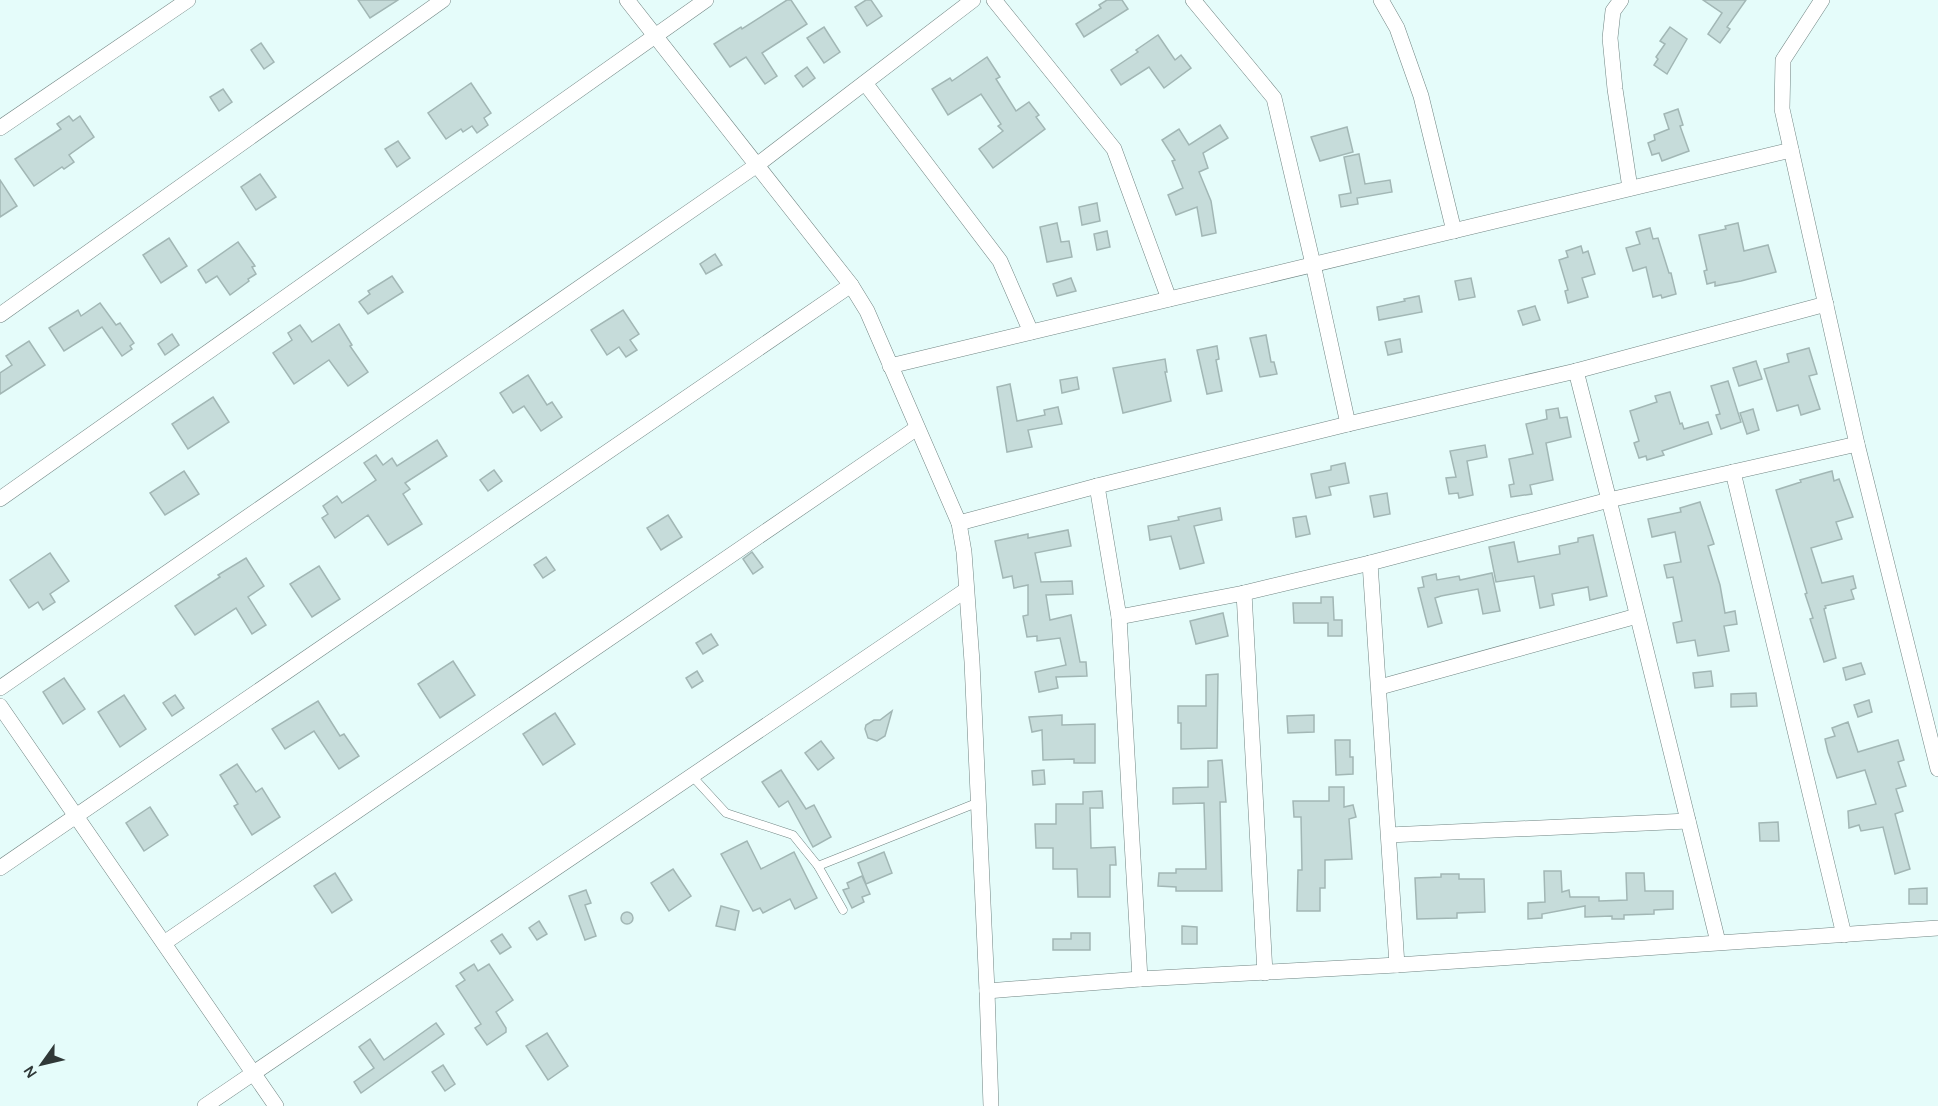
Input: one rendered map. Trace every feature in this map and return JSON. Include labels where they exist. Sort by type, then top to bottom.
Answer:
[{"type":"street","points":[[0,128],[188,0]]},
{"type":"street","points":[[0,315],[443,0]]},
{"type":"street","points":[[627,0],[851,285],[867,312],[959,524],[964,552],[972,662],[991,1106]]},
{"type":"street","points":[[0,499],[705,0]]},
{"type":"street","points":[[0,688],[757,165],[973,0]]},
{"type":"street","points":[[994,0],[1114,149],[1169,299]]},
{"type":"street","points":[[1193,0],[1274,98],[1348,424]]},
{"type":"street","points":[[1381,0],[1397,28],[1421,96],[1454,231]]},
{"type":"street","points":[[1621,0],[1613,11],[1610,38],[1630,188]]},
{"type":"street","points":[[1822,0],[1783,60],[1782,109],[1857,444],[1938,769]]},
{"type":"street","points":[[865,82],[1000,261],[1031,332]]},
{"type":"street","points":[[890,366],[1791,150]]},
{"type":"street","points":[[0,868],[851,285]]},
{"type":"street","points":[[959,524],[1097,486],[1576,371],[1826,304]]},
{"type":"street","points":[[1576,371],[1718,942]]},
{"type":"street","points":[[164,943],[917,428]]},
{"type":"street","points":[[1119,617],[1244,593],[1370,563],[1609,500],[1857,444]]},
{"type":"street","points":[[1733,472],[1844,934]]},
{"type":"street","points":[[1097,486],[1119,617],[1140,979]]},
{"type":"street","points":[[1370,563],[1397,965]]},
{"type":"street","points":[[205,1106],[254,1075],[966,590]]},
{"type":"street","points":[[1244,593],[1264,973]]},
{"type":"street","points":[[1380,687],[1637,616]]},
{"type":"street","points":[[0,706],[276,1106]]},
{"type":"street","points":[[1389,836],[1688,821]]},
{"type":"street","points":[[987,991],[1140,979],[1397,965],[1938,928]]},
{"type":"lane","points":[[692,776],[726,813],[793,835],[818,866],[843,910]]},
{"type":"lane","points":[[818,866],[978,802]]},
{"type":"building","points":[[358,0],[398,0],[370,18]]},
{"type":"building","points":[[787,0],[791,0],[807,24],[762,53],[777,76],[765,84],[746,57],[730,67],[714,44]]},
{"type":"building","points":[[866,0],[871,0],[882,16],[867,26],[855,7]]},
{"type":"building","points":[[1107,0],[1122,0],[1128,9],[1084,37],[1076,24],[1101,8],[1099,5]]},
{"type":"building","points":[[1703,0],[1746,0],[1727,27],[1730,29],[1720,43],[1708,34],[1722,13]]},
{"type":"building","points":[[824,27],[840,52],[824,63],[807,38]]},
{"type":"building","points":[[1670,27],[1687,39],[1667,74],[1654,65],[1658,59],[1656,57],[1665,44],[1660,41]]},
{"type":"building","points":[[1158,35],[1175,60],[1181,55],[1191,68],[1164,88],[1149,67],[1121,85],[1111,70]]},
{"type":"building","points":[[261,43],[274,62],[264,69],[251,50]]},
{"type":"building","points":[[987,57],[1000,77],[996,79],[1016,111],[1029,102],[1039,115],[1036,117],[1045,129],[993,168],[979,149],[1003,131],[998,126],[1001,124],[981,94],[948,115],[932,89],[950,78],[952,81]]},
{"type":"building","points":[[807,67],[815,78],[803,87],[795,76]]},
{"type":"building","points":[[471,83],[491,113],[484,118],[488,125],[477,133],[472,126],[463,132],[461,129],[446,139],[428,113]]},
{"type":"building","points":[[223,89],[232,102],[219,111],[210,97]]},
{"type":"building","points":[[1678,109],[1683,125],[1680,126],[1689,151],[1662,161],[1659,153],[1652,155],[1648,143],[1655,140],[1654,135],[1669,129],[1664,114]]},
{"type":"building","points":[[69,116],[73,121],[80,116],[94,137],[69,155],[74,162],[64,169],[62,167],[34,186],[15,159],[61,129],[57,124]]},
{"type":"building","points":[[1220,125],[1228,138],[1203,153],[1208,168],[1199,172],[1211,201],[1216,233],[1202,236],[1197,207],[1176,215],[1168,195],[1183,188],[1172,161],[1175,160],[1162,140],[1179,129],[1189,145]]},
{"type":"building","points":[[1347,127],[1353,152],[1320,161],[1311,137]]},
{"type":"building","points":[[398,141],[410,158],[397,167],[385,149]]},
{"type":"building","points":[[1359,154],[1365,184],[1390,180],[1392,192],[1357,198],[1358,204],[1341,207],[1339,195],[1351,193],[1344,157]]},
{"type":"building","points":[[260,174],[276,197],[256,210],[241,187]]},
{"type":"building","points":[[0,180],[17,206],[0,217]]},
{"type":"building","points":[[1097,203],[1100,221],[1082,225],[1079,207]]},
{"type":"building","points":[[1057,223],[1061,242],[1069,241],[1072,257],[1047,262],[1040,227]]},
{"type":"building","points":[[1738,223],[1744,251],[1768,245],[1776,272],[1715,286],[1715,282],[1707,284],[1704,271],[1707,270],[1699,235],[1726,229],[1725,226]]},
{"type":"building","points":[[1650,228],[1653,239],[1658,238],[1676,294],[1662,298],[1661,295],[1653,297],[1646,267],[1633,271],[1626,248],[1640,244],[1636,232]]},
{"type":"building","points":[[1107,231],[1110,247],[1097,250],[1094,234]]},
{"type":"building","points":[[169,238],[187,266],[161,283],[143,255]]},
{"type":"building","points":[[238,242],[255,266],[252,267],[256,274],[230,295],[217,276],[206,283],[198,270]]},
{"type":"building","points":[[1581,246],[1583,253],[1588,251],[1595,274],[1582,278],[1588,297],[1568,303],[1565,291],[1568,290],[1559,260],[1568,257],[1566,251]]},
{"type":"building","points":[[715,254],[722,265],[706,274],[700,264]]},
{"type":"building","points":[[392,276],[403,292],[368,314],[359,302],[370,294],[368,291]]},
{"type":"building","points":[[1071,278],[1076,291],[1057,296],[1053,284]]},
{"type":"building","points":[[1471,278],[1475,297],[1459,300],[1455,281]]},
{"type":"building","points":[[1419,296],[1422,312],[1379,320],[1377,307]]},
{"type":"building","points":[[100,303],[116,325],[120,323],[134,343],[130,346],[132,349],[122,356],[102,327],[64,351],[49,328],[78,310],[81,316]]},
{"type":"building","points":[[1535,306],[1540,320],[1523,325],[1518,311]]},
{"type":"building","points":[[623,310],[639,334],[630,340],[637,350],[626,357],[619,347],[607,355],[591,330]]},
{"type":"building","points":[[339,324],[352,345],[350,346],[368,372],[348,386],[329,360],[294,384],[273,353],[292,340],[288,333],[300,325],[312,342]]},
{"type":"building","points":[[172,334],[179,345],[165,355],[158,344]]},
{"type":"building","points":[[1266,335],[1271,362],[1274,362],[1277,374],[1260,377],[1250,338]]},
{"type":"building","points":[[1400,339],[1402,352],[1388,355],[1385,342]]},
{"type":"building","points":[[29,341],[45,365],[0,394],[0,373],[12,365],[6,356]]},
{"type":"building","points":[[1217,346],[1219,359],[1216,360],[1222,391],[1207,394],[1197,350]]},
{"type":"building","points":[[1809,348],[1817,374],[1809,376],[1820,409],[1801,415],[1798,405],[1777,411],[1764,369],[1789,362],[1787,354]]},
{"type":"building","points":[[1165,359],[1167,372],[1165,372],[1171,401],[1123,413],[1113,368]]},
{"type":"building","points":[[1756,361],[1762,379],[1739,386],[1733,368]]},
{"type":"building","points":[[528,375],[547,405],[552,402],[562,417],[541,431],[524,406],[513,413],[500,393]]},
{"type":"building","points":[[1077,377],[1079,389],[1062,393],[1060,380]]},
{"type":"building","points":[[1728,381],[1741,422],[1721,429],[1716,415],[1720,414],[1711,386]]},
{"type":"building","points":[[1010,384],[1017,421],[1045,415],[1044,410],[1058,407],[1062,424],[1028,430],[1032,447],[1007,452],[997,387]]},
{"type":"building","points":[[1670,392],[1680,424],[1682,423],[1684,429],[1708,422],[1712,434],[1662,451],[1664,455],[1647,460],[1646,456],[1639,458],[1634,443],[1639,441],[1630,411],[1657,402],[1655,396]]},
{"type":"building","points":[[213,397],[229,422],[188,449],[172,424]]},
{"type":"building","points":[[1558,408],[1560,418],[1567,417],[1571,437],[1546,443],[1553,480],[1530,485],[1532,494],[1511,497],[1509,485],[1514,484],[1509,459],[1533,454],[1526,424],[1547,419],[1546,410]]},
{"type":"building","points":[[1753,409],[1759,430],[1747,434],[1740,413]]},
{"type":"building","points":[[437,440],[447,456],[405,483],[410,489],[403,494],[422,524],[388,545],[368,515],[335,538],[322,518],[328,514],[323,506],[337,496],[342,503],[376,480],[364,463],[376,455],[383,465],[392,458],[397,466]]},
{"type":"building","points":[[1485,445],[1487,457],[1467,461],[1473,495],[1459,498],[1458,493],[1449,494],[1446,478],[1456,477],[1450,451]]},
{"type":"building","points":[[1345,463],[1349,483],[1329,487],[1331,495],[1316,498],[1311,474],[1331,470],[1331,466]]},
{"type":"building","points":[[494,470],[502,481],[488,491],[480,480]]},
{"type":"building","points":[[184,471],[199,494],[165,515],[150,493]]},
{"type":"building","points":[[1832,471],[1834,481],[1839,479],[1853,517],[1836,522],[1842,539],[1811,548],[1822,583],[1853,576],[1856,588],[1851,590],[1854,599],[1825,606],[1836,658],[1824,662],[1810,619],[1813,618],[1805,594],[1807,593],[1776,490]]},
{"type":"building","points":[[1387,493],[1390,514],[1374,517],[1370,496]]},
{"type":"building","points":[[1700,502],[1714,544],[1708,546],[1720,585],[1725,613],[1735,611],[1737,624],[1724,626],[1729,651],[1698,656],[1695,640],[1677,643],[1673,623],[1682,621],[1673,577],[1667,578],[1664,565],[1681,562],[1675,532],[1652,537],[1648,519],[1681,512],[1680,508]]},
{"type":"building","points":[[1220,508],[1222,520],[1194,526],[1204,563],[1180,569],[1171,536],[1150,540],[1148,526]]},
{"type":"building","points":[[668,515],[682,537],[661,550],[647,528]]},
{"type":"building","points":[[1306,516],[1310,534],[1296,537],[1293,518]]},
{"type":"building","points":[[1068,530],[1071,546],[1035,553],[1041,582],[1072,581],[1073,594],[1046,595],[1050,620],[1071,615],[1080,662],[1086,662],[1087,676],[1056,677],[1058,688],[1039,692],[1035,672],[1066,665],[1060,638],[1037,641],[1037,636],[1027,637],[1023,616],[1028,615],[1028,585],[1014,588],[1012,576],[1003,578],[995,541],[1028,534],[1028,538]]},
{"type":"building","points":[[1593,535],[1607,596],[1590,600],[1588,587],[1552,594],[1554,605],[1540,608],[1534,576],[1496,582],[1489,547],[1514,542],[1518,562],[1560,554],[1559,546],[1578,542],[1578,538]]},
{"type":"building","points":[[752,552],[763,567],[753,574],[743,559]]},
{"type":"building","points":[[50,553],[69,581],[50,594],[55,602],[43,610],[38,602],[29,608],[10,580]]},
{"type":"building","points":[[546,557],[555,570],[543,578],[534,565]]},
{"type":"building","points":[[246,558],[264,586],[248,597],[266,625],[252,634],[236,608],[195,635],[175,606]]},
{"type":"building","points":[[319,566],[340,599],[312,617],[290,584]]},
{"type":"building","points":[[1492,573],[1500,611],[1483,614],[1478,589],[1441,596],[1435,598],[1442,623],[1428,627],[1418,588],[1424,587],[1422,577],[1436,574],[1437,580],[1459,576],[1460,580]]},
{"type":"building","points":[[1321,597],[1333,597],[1334,620],[1342,620],[1342,636],[1328,636],[1328,623],[1294,623],[1293,603],[1321,603]]},
{"type":"building","points":[[1223,613],[1228,636],[1196,644],[1190,621]]},
{"type":"building","points":[[711,634],[718,645],[703,654],[696,643]]},
{"type":"building","points":[[453,661],[475,695],[440,718],[418,684]]},
{"type":"building","points":[[1861,663],[1865,674],[1846,680],[1843,668]]},
{"type":"building","points":[[697,671],[703,681],[692,688],[686,678]]},
{"type":"building","points":[[1711,671],[1713,686],[1695,688],[1693,673]]},
{"type":"building","points":[[1218,674],[1217,748],[1181,749],[1181,723],[1178,723],[1178,706],[1206,706],[1206,675]]},
{"type":"building","points":[[64,678],[85,709],[63,724],[43,692]]},
{"type":"building","points":[[1756,693],[1757,706],[1731,707],[1731,694]]},
{"type":"building","points":[[124,695],[146,729],[120,747],[98,712]]},
{"type":"building","points":[[175,695],[184,708],[172,716],[163,703]]},
{"type":"building","points":[[1869,700],[1872,712],[1858,717],[1854,705]]},
{"type":"building","points":[[318,701],[340,736],[344,734],[359,756],[339,769],[314,731],[285,749],[272,729]]},
{"type":"building","points":[[892,711],[885,736],[877,741],[868,738],[866,725],[874,720],[880,720]]},
{"type":"building","points":[[555,713],[575,744],[543,765],[523,734]]},
{"type":"building","points":[[1062,715],[1062,725],[1095,724],[1095,763],[1074,763],[1074,759],[1043,760],[1042,730],[1032,732],[1029,717]]},
{"type":"building","points":[[1314,715],[1314,732],[1288,733],[1287,716]]},
{"type":"building","points":[[1848,722],[1858,752],[1898,740],[1904,760],[1898,762],[1906,786],[1896,789],[1903,811],[1895,814],[1910,869],[1895,874],[1883,827],[1861,831],[1859,825],[1849,828],[1848,811],[1876,804],[1865,770],[1837,778],[1828,752],[1825,739],[1835,736],[1832,728]]},
{"type":"building","points":[[1335,740],[1350,740],[1353,774],[1336,775]]},
{"type":"building","points":[[821,741],[834,758],[818,770],[805,753]]},
{"type":"building","points":[[1222,760],[1226,802],[1220,802],[1222,891],[1176,891],[1176,887],[1158,886],[1159,873],[1176,873],[1176,869],[1206,869],[1204,803],[1173,804],[1173,788],[1208,787],[1208,761]]},
{"type":"building","points":[[237,764],[256,792],[262,788],[280,817],[252,835],[234,806],[238,804],[220,775]]},
{"type":"building","points":[[781,770],[806,809],[814,805],[831,837],[813,847],[788,801],[779,807],[762,782]]},
{"type":"building","points":[[1044,770],[1045,784],[1033,785],[1032,771]]},
{"type":"building","points":[[1329,787],[1344,787],[1344,807],[1353,805],[1356,817],[1349,819],[1352,859],[1325,860],[1325,888],[1320,888],[1320,911],[1297,911],[1298,870],[1302,870],[1301,817],[1294,817],[1293,801],[1329,801]]},
{"type":"building","points":[[1102,791],[1103,808],[1090,808],[1091,848],[1115,847],[1116,865],[1110,865],[1110,897],[1078,897],[1077,869],[1053,869],[1053,848],[1036,848],[1035,824],[1056,824],[1056,804],[1083,804],[1083,792]]},
{"type":"building","points":[[150,807],[168,835],[144,851],[126,823]]},
{"type":"building","points":[[1778,822],[1779,841],[1760,841],[1759,823]]},
{"type":"building","points":[[747,841],[761,869],[794,852],[817,898],[795,909],[790,899],[763,913],[760,908],[753,911],[721,854]]},
{"type":"building","points":[[884,852],[892,873],[866,884],[858,863]]},
{"type":"building","points":[[673,869],[691,896],[669,911],[651,883]]},
{"type":"building","points":[[1544,871],[1561,871],[1562,892],[1569,890],[1570,897],[1599,897],[1599,901],[1627,900],[1626,873],[1644,873],[1645,891],[1673,891],[1673,909],[1654,910],[1654,914],[1624,915],[1624,919],[1612,919],[1612,916],[1585,917],[1585,906],[1542,914],[1542,918],[1528,919],[1528,903],[1545,902]]},
{"type":"building","points":[[335,873],[352,900],[332,913],[314,886]]},
{"type":"building","points":[[1441,874],[1459,874],[1459,879],[1484,879],[1485,912],[1457,913],[1457,918],[1417,919],[1415,878],[1441,877]]},
{"type":"building","points":[[862,876],[870,894],[862,897],[864,902],[852,908],[843,890],[849,888],[847,883]]},
{"type":"building","points":[[1927,888],[1927,904],[1909,904],[1909,889]]},
{"type":"building","points":[[586,890],[591,903],[585,905],[596,936],[585,940],[569,896]]},
{"type":"building","points":[[721,906],[739,911],[735,930],[716,926]]},
{"type":"building","points":[[629,912],[633,918],[629,924],[625,924],[621,916]]},
{"type":"building","points":[[539,921],[547,934],[537,940],[529,928]]},
{"type":"building","points":[[1182,926],[1197,927],[1197,944],[1182,944]]},
{"type":"building","points":[[1071,933],[1090,933],[1090,950],[1053,950],[1053,939],[1071,939]]},
{"type":"building","points":[[502,934],[511,947],[500,954],[491,941]]},
{"type":"building","points":[[474,964],[478,971],[489,964],[513,1000],[496,1012],[506,1032],[487,1045],[475,1028],[481,1024],[456,986],[465,980],[460,973]]},
{"type":"building","points":[[436,1023],[444,1034],[361,1093],[354,1082],[374,1068],[359,1047],[370,1039],[384,1060]]},
{"type":"building","points":[[547,1033],[568,1066],[548,1080],[526,1046]]},
{"type":"building","points":[[443,1065],[455,1084],[445,1091],[432,1072]]}]
